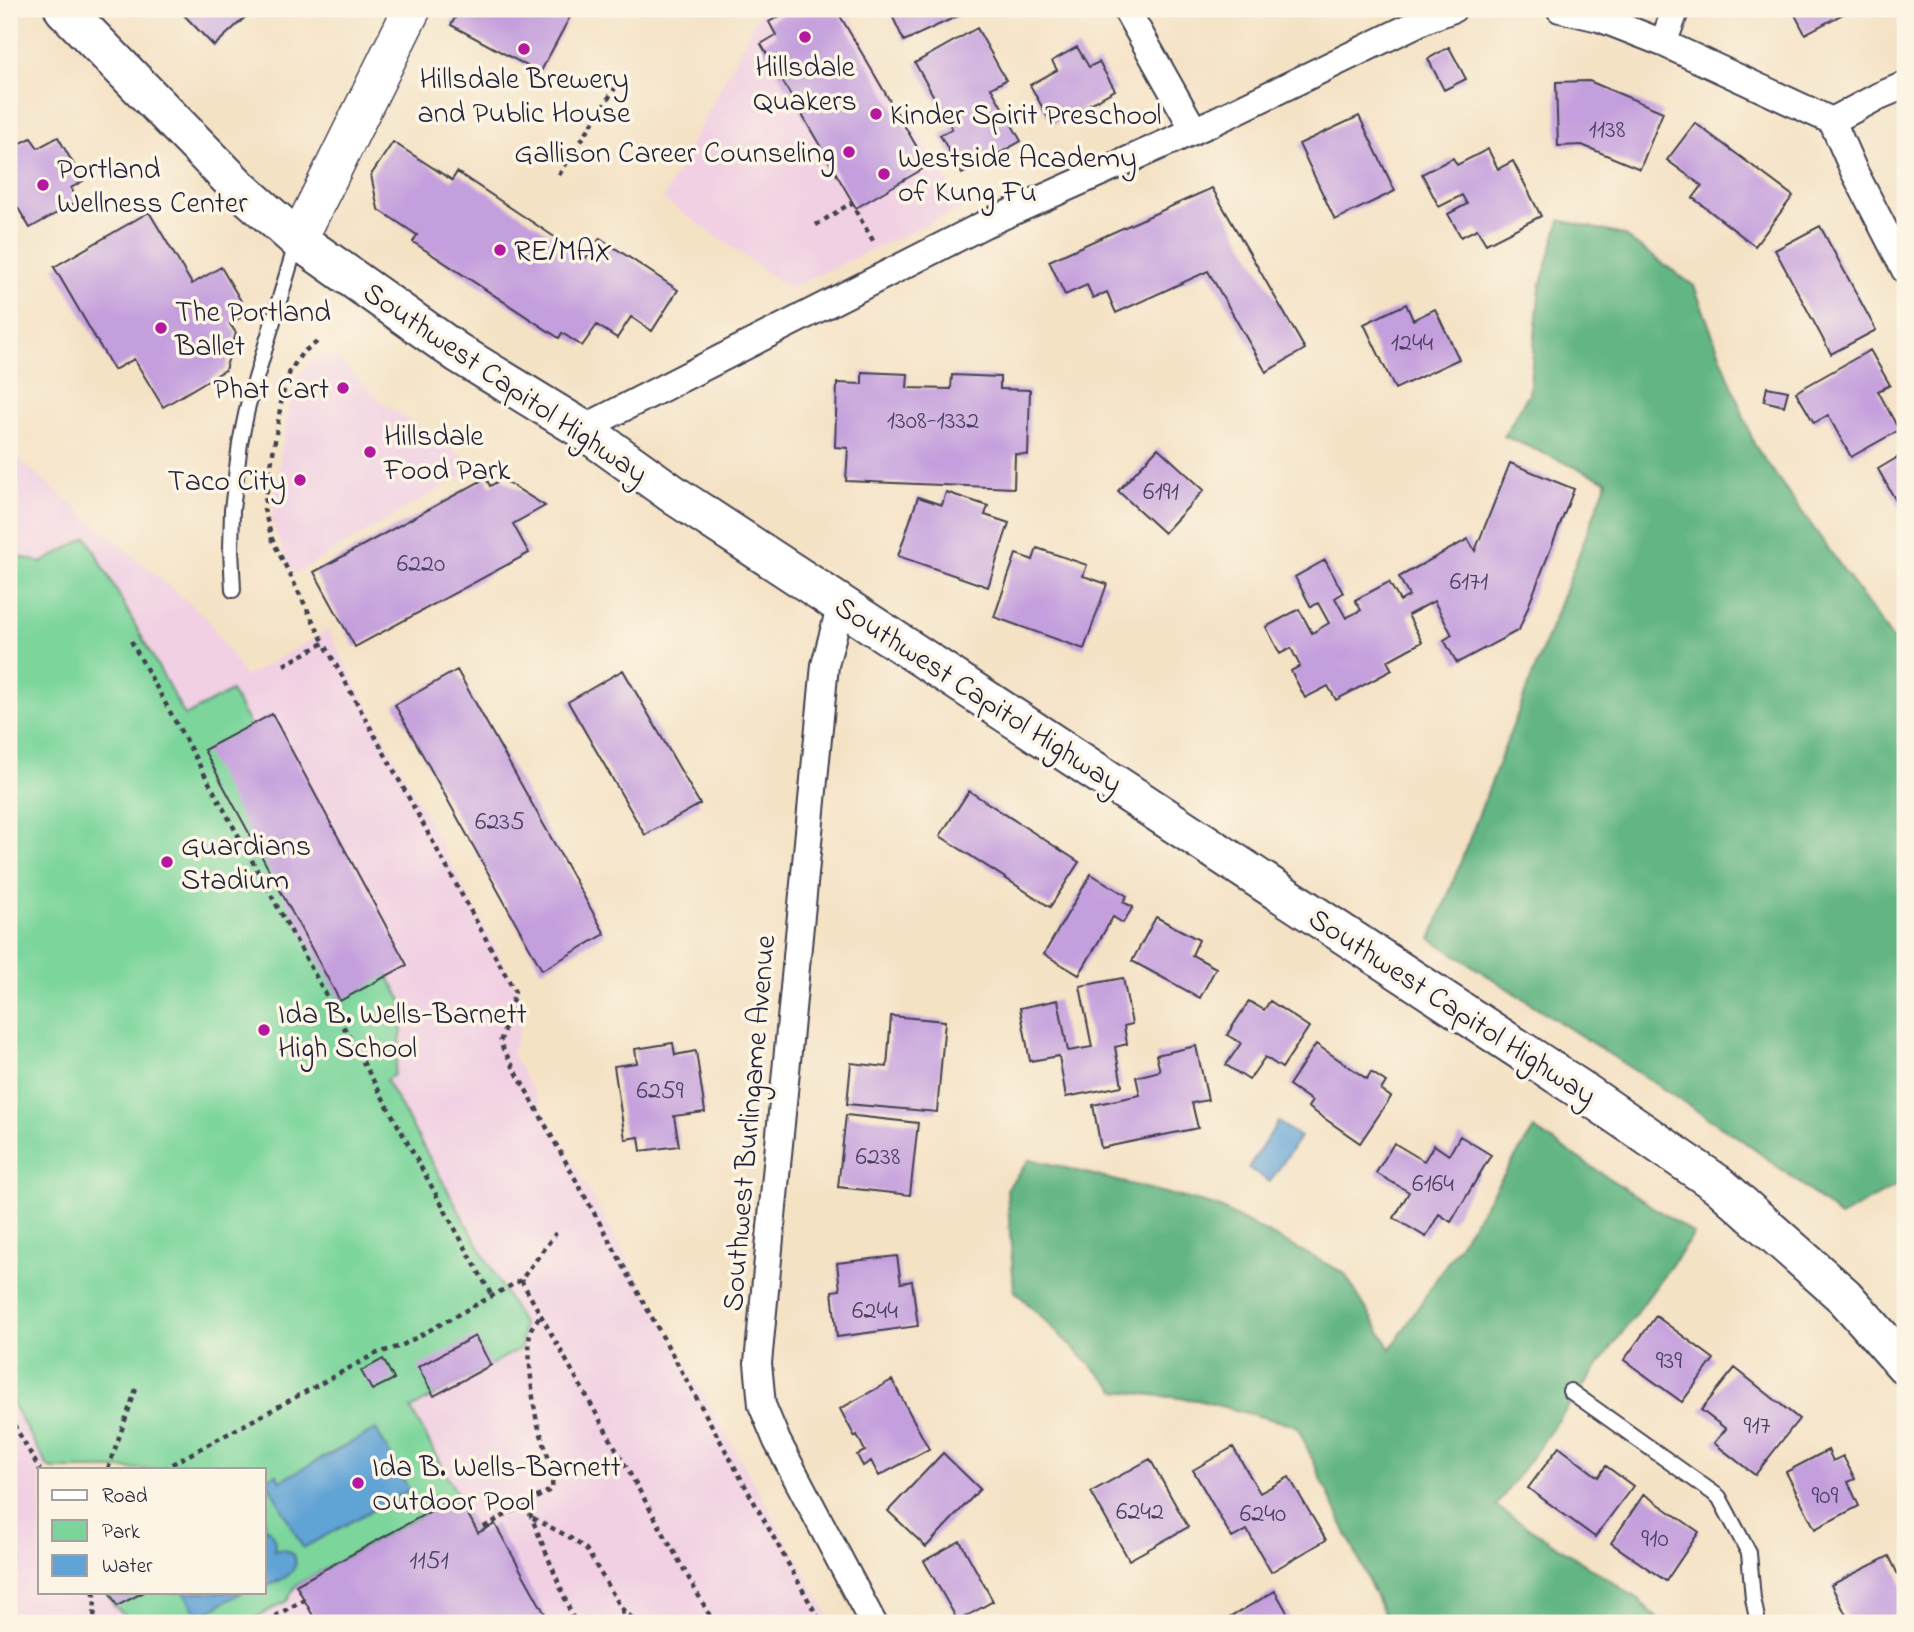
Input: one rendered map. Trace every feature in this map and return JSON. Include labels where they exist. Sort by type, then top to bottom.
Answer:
[{"type":"main road","name":"Southwest Capitol Highway","points":[[64,9],[240,189],[298,240],[458,353],[582,429],[677,497],[1578,1088],[1719,1185],[1844,1297],[1905,1365]]},
{"type":"street","points":[[298,240],[412,9]]},
{"type":"street","points":[[1126,9],[1195,130]]},
{"type":"street","points":[[582,429],[985,224],[1195,130],[1426,19],[1453,9]]},
{"type":"street","points":[[1560,9],[1601,13],[1832,121],[1854,171],[1905,270]]},
{"type":"street","points":[[1663,43],[1676,9]]},
{"type":"street","points":[[1832,121],[1905,85]]},
{"type":"street","name":"Southwest Burlingame Avenue","points":[[841,604],[825,664],[758,1363],[762,1405],[777,1441],[873,1623]]},
{"type":"lane","points":[[233,590],[232,510],[240,443],[248,405],[298,240]]},
{"type":"lane","points":[[1570,1391],[1719,1497],[1749,1553],[1758,1623]]},
{"type":"path","points":[[559,175],[615,88]]},
{"type":"path","points":[[816,225],[850,203],[875,244]]},
{"type":"path","points":[[317,342],[302,353],[290,371],[282,397],[264,509],[272,539],[324,643],[515,992],[500,1043],[821,1623]]},
{"type":"path","points":[[131,641],[492,1296]]},
{"type":"path","points":[[284,665],[324,643]]},
{"type":"path","points":[[165,1468],[376,1354],[401,1346],[521,1280],[556,1233]]},
{"type":"path","points":[[521,1280],[714,1623]]},
{"type":"path","points":[[484,1527],[552,1489],[549,1461],[536,1418],[530,1360],[530,1331],[540,1316]]},
{"type":"path","points":[[108,1468],[136,1389]]},
{"type":"path","points":[[9,1416],[39,1468]]},
{"type":"path","points":[[526,1504],[575,1623]]},
{"type":"path","points":[[533,1518],[586,1549],[622,1609],[638,1623]]},
{"type":"path","points":[[94,1594],[94,1623]]},
{"type":"path","points":[[274,1623],[271,1618],[304,1600]]},
{"type":"path","points":[[622,1609],[625,1623]]},
{"type":"shaded area","points":[[761,9],[846,9],[963,208],[789,288],[663,199]]},
{"type":"shaded area","name":"Hillsdale Food Park","points":[[315,357],[337,358],[384,404],[479,466],[294,574],[272,521],[285,425],[296,378]]},
{"type":"shaded area","name":"Ida B. Wells-Barnett High School","points":[[9,451],[208,619],[245,677],[328,630],[526,1006],[512,1054],[833,1623],[9,1623]]},
{"type":"green space","points":[[1560,220],[1623,235],[1694,286],[1755,446],[1894,641],[1905,687],[1905,948],[1896,954],[1905,969],[1905,1181],[1840,1217],[1739,1138],[1431,939],[1607,481],[1504,436],[1529,393],[1540,287]]},
{"type":"green space","name":"Guardians Stadium","points":[[87,537],[185,716],[231,691],[406,1008],[394,1075],[386,1080],[523,1325],[521,1348],[411,1409],[458,1496],[296,1585],[287,1601],[246,1623],[134,1623],[114,1606],[108,1594],[266,1594],[266,1468],[50,1468],[9,1398],[9,553],[41,563]]},
{"type":"green space","points":[[1534,1129],[1694,1234],[1496,1506],[1638,1599],[1662,1623],[1388,1623],[1297,1426],[1197,1400],[1117,1391],[1014,1290],[1007,1189],[1030,1159],[1216,1206],[1344,1273],[1391,1349]]},
{"type":"water","points":[[1278,1122],[1300,1137],[1270,1182],[1248,1168]]},
{"type":"water","points":[[376,1429],[409,1490],[303,1548],[266,1479],[276,1474],[280,1481]]},
{"type":"water","points":[[266,1528],[274,1537],[274,1551],[287,1551],[295,1559],[294,1568],[281,1580],[266,1586]]},
{"type":"water","points":[[185,1594],[239,1594],[198,1617]]},
{"type":"building","points":[[178,9],[254,9],[214,46]]},
{"type":"building","name":"Hillsdale Brewery and Public House","points":[[460,9],[564,9],[572,13],[540,73],[451,25]]},
{"type":"building","points":[[792,9],[836,9],[928,166],[856,208],[761,44],[776,35],[769,22]]},
{"type":"building","points":[[889,9],[973,9],[904,41]]},
{"type":"building","points":[[1792,9],[1842,9],[1845,13],[1805,34]]},
{"type":"building","points":[[977,28],[1006,80],[991,88],[1021,141],[962,174],[940,135],[952,129],[915,63]]},
{"type":"building","points":[[1077,47],[1089,67],[1099,62],[1115,90],[1052,125],[1030,85],[1057,70],[1052,61]]},
{"type":"building","points":[[1449,47],[1466,79],[1444,90],[1428,59]]},
{"type":"building","points":[[1589,81],[1663,112],[1640,169],[1582,145],[1558,146],[1556,82]]},
{"type":"building","points":[[1359,116],[1395,191],[1335,220],[1299,144]]},
{"type":"building","points":[[1695,123],[1793,196],[1755,246],[1693,198],[1702,186],[1667,160]]},
{"type":"building","name":"Portland Wellness Center","points":[[58,137],[83,181],[71,188],[78,201],[30,228],[12,198],[9,200],[9,149],[31,138],[38,148]]},
{"type":"building","name":"RE/MAX","points":[[393,142],[452,180],[457,172],[586,258],[600,238],[678,290],[652,331],[631,317],[617,338],[597,325],[582,346],[562,333],[559,338],[413,242],[417,235],[378,209],[371,175]]},
{"type":"building","points":[[1488,149],[1498,169],[1513,161],[1541,216],[1486,244],[1477,229],[1461,237],[1448,214],[1467,204],[1462,195],[1439,207],[1422,174],[1453,158],[1457,165]]},
{"type":"building","points":[[1212,188],[1305,349],[1266,372],[1208,271],[1116,313],[1107,292],[1093,298],[1087,285],[1065,295],[1049,261]]},
{"type":"building","name":"The Portland Ballet","points":[[149,212],[192,284],[221,267],[248,313],[230,324],[236,333],[225,370],[163,407],[134,359],[114,370],[54,267]]},
{"type":"building","points":[[1820,226],[1876,330],[1831,354],[1775,250]]},
{"type":"building","points":[[1406,304],[1413,320],[1435,309],[1459,359],[1395,389],[1364,324]]},
{"type":"building","points":[[1870,350],[1890,385],[1878,391],[1899,430],[1851,457],[1828,415],[1814,423],[1796,392]]},
{"type":"building","points":[[862,372],[908,374],[907,388],[951,389],[952,375],[1000,377],[1000,389],[1030,390],[1028,455],[1015,454],[1014,488],[846,481],[848,448],[835,447],[837,383],[862,384]]},
{"type":"building","points":[[1767,387],[1788,391],[1784,406],[1764,401]]},
{"type":"building","points":[[1158,448],[1204,490],[1164,533],[1118,491]]},
{"type":"building","points":[[1905,453],[1905,517],[1878,469]]},
{"type":"building","points":[[1510,463],[1574,489],[1519,630],[1457,663],[1444,640],[1452,635],[1434,601],[1408,615],[1422,642],[1387,661],[1392,670],[1336,700],[1328,686],[1305,698],[1291,671],[1300,666],[1291,648],[1280,654],[1266,627],[1299,609],[1312,633],[1329,623],[1318,603],[1311,607],[1295,577],[1325,560],[1343,593],[1335,598],[1346,618],[1361,610],[1355,600],[1389,582],[1400,601],[1409,596],[1399,577],[1468,539],[1475,551]]},
{"type":"building","points":[[486,478],[490,486],[502,479],[545,506],[513,524],[529,553],[355,647],[314,572]]},
{"type":"building","points":[[946,492],[988,506],[985,515],[1009,523],[988,587],[898,556],[918,497],[942,505]]},
{"type":"building","points":[[1037,548],[1087,565],[1083,576],[1107,584],[1084,649],[994,617],[1016,554],[1033,560]]},
{"type":"building","points":[[457,670],[605,934],[542,970],[395,705]]},
{"type":"building","points":[[623,670],[700,804],[645,835],[568,702]]},
{"type":"building","points":[[272,714],[407,965],[340,1001],[204,750]]},
{"type":"building","points":[[969,791],[1079,862],[1050,907],[940,836]]},
{"type":"building","points":[[1091,874],[1127,896],[1123,902],[1133,907],[1123,923],[1113,917],[1079,975],[1044,954]]},
{"type":"building","points":[[1156,917],[1199,940],[1192,955],[1216,968],[1200,998],[1132,961]]},
{"type":"building","points":[[1123,978],[1132,1024],[1124,1026],[1127,1044],[1115,1047],[1122,1086],[1066,1097],[1059,1056],[1030,1061],[1020,1008],[1058,1000],[1068,1051],[1092,1047],[1080,986]]},
{"type":"building","points":[[1249,1001],[1264,1010],[1270,1001],[1309,1027],[1282,1068],[1265,1057],[1249,1080],[1226,1065],[1241,1043],[1227,1035]]},
{"type":"building","points":[[891,1016],[945,1021],[937,1112],[847,1104],[851,1063],[887,1067]]},
{"type":"building","points":[[673,1043],[675,1055],[696,1051],[705,1112],[674,1116],[679,1146],[641,1151],[639,1137],[625,1139],[614,1066],[637,1063],[635,1049]]},
{"type":"building","points":[[1316,1044],[1367,1079],[1371,1072],[1386,1082],[1381,1090],[1391,1097],[1360,1143],[1308,1107],[1312,1101],[1289,1085]]},
{"type":"building","points":[[1196,1046],[1208,1100],[1192,1103],[1198,1128],[1101,1148],[1093,1105],[1140,1095],[1136,1077],[1160,1071],[1156,1055]]},
{"type":"building","points":[[846,1115],[918,1123],[910,1195],[838,1187]]},
{"type":"building","points":[[1460,1136],[1491,1155],[1451,1222],[1439,1214],[1426,1237],[1394,1218],[1409,1192],[1376,1173],[1394,1143],[1424,1161],[1434,1145],[1449,1155]]},
{"type":"building","points":[[897,1256],[901,1283],[912,1281],[918,1326],[837,1337],[832,1291],[840,1290],[837,1263]]},
{"type":"building","points":[[1656,1316],[1714,1359],[1682,1402],[1624,1360]]},
{"type":"building","points":[[475,1336],[491,1365],[434,1396],[418,1367]]},
{"type":"building","points":[[383,1359],[394,1379],[372,1390],[361,1371]]},
{"type":"building","points":[[1735,1368],[1799,1419],[1755,1475],[1714,1443],[1726,1429],[1701,1410]]},
{"type":"building","points":[[892,1380],[929,1449],[879,1476],[871,1461],[863,1466],[857,1455],[865,1451],[840,1409]]},
{"type":"building","points":[[1233,1447],[1260,1493],[1289,1477],[1326,1540],[1271,1572],[1247,1530],[1232,1538],[1193,1470]]},
{"type":"building","points":[[1559,1447],[1598,1477],[1606,1466],[1633,1486],[1595,1537],[1528,1488]]},
{"type":"building","points":[[1828,1450],[1833,1461],[1843,1456],[1855,1479],[1848,1482],[1859,1506],[1815,1529],[1786,1472]]},
{"type":"building","points":[[943,1453],[980,1489],[926,1547],[888,1511]]},
{"type":"building","points":[[1150,1459],[1188,1527],[1129,1560],[1091,1492]]},
{"type":"building","points":[[1644,1494],[1699,1532],[1666,1581],[1611,1543]]},
{"type":"building","points":[[458,1496],[478,1533],[495,1524],[550,1623],[317,1623],[296,1585]]},
{"type":"building","points":[[960,1541],[993,1601],[958,1621],[924,1561]]},
{"type":"building","points":[[1889,1556],[1905,1589],[1905,1623],[1850,1623],[1831,1585]]},
{"type":"building","points":[[1275,1591],[1293,1623],[1222,1623],[1222,1622]]},
{"type":"building","points":[[110,1594],[140,1594],[117,1606]]},
{"type":"place","name":"Hillsdale Quakers","points":[[805,37]]},
{"type":"place","name":"Hillsdale Brewery and Public House","points":[[524,49]]},
{"type":"place","name":"Kinder Spirit Preschool","points":[[876,114]]},
{"type":"place","name":"Gallison Career Counseling","points":[[849,152]]},
{"type":"place","name":"Westside Academy of Kung Fu","points":[[884,174]]},
{"type":"place","name":"Portland Wellness Center","points":[[43,185]]},
{"type":"place","name":"RE/MAX","points":[[500,250]]},
{"type":"place","name":"The Portland Ballet","points":[[161,328]]},
{"type":"place","name":"Phat Cart","points":[[343,388]]},
{"type":"place","name":"Hillsdale Food Park","points":[[370,452]]},
{"type":"place","name":"Taco City","points":[[300,480]]},
{"type":"place","name":"Guardians Stadium","points":[[167,862]]},
{"type":"place","name":"Ida B. Wells-Barnett High School","points":[[264,1030]]},
{"type":"place","name":"Ida B. Wells-Barnett Outdoor Pool","points":[[358,1483]]}]
